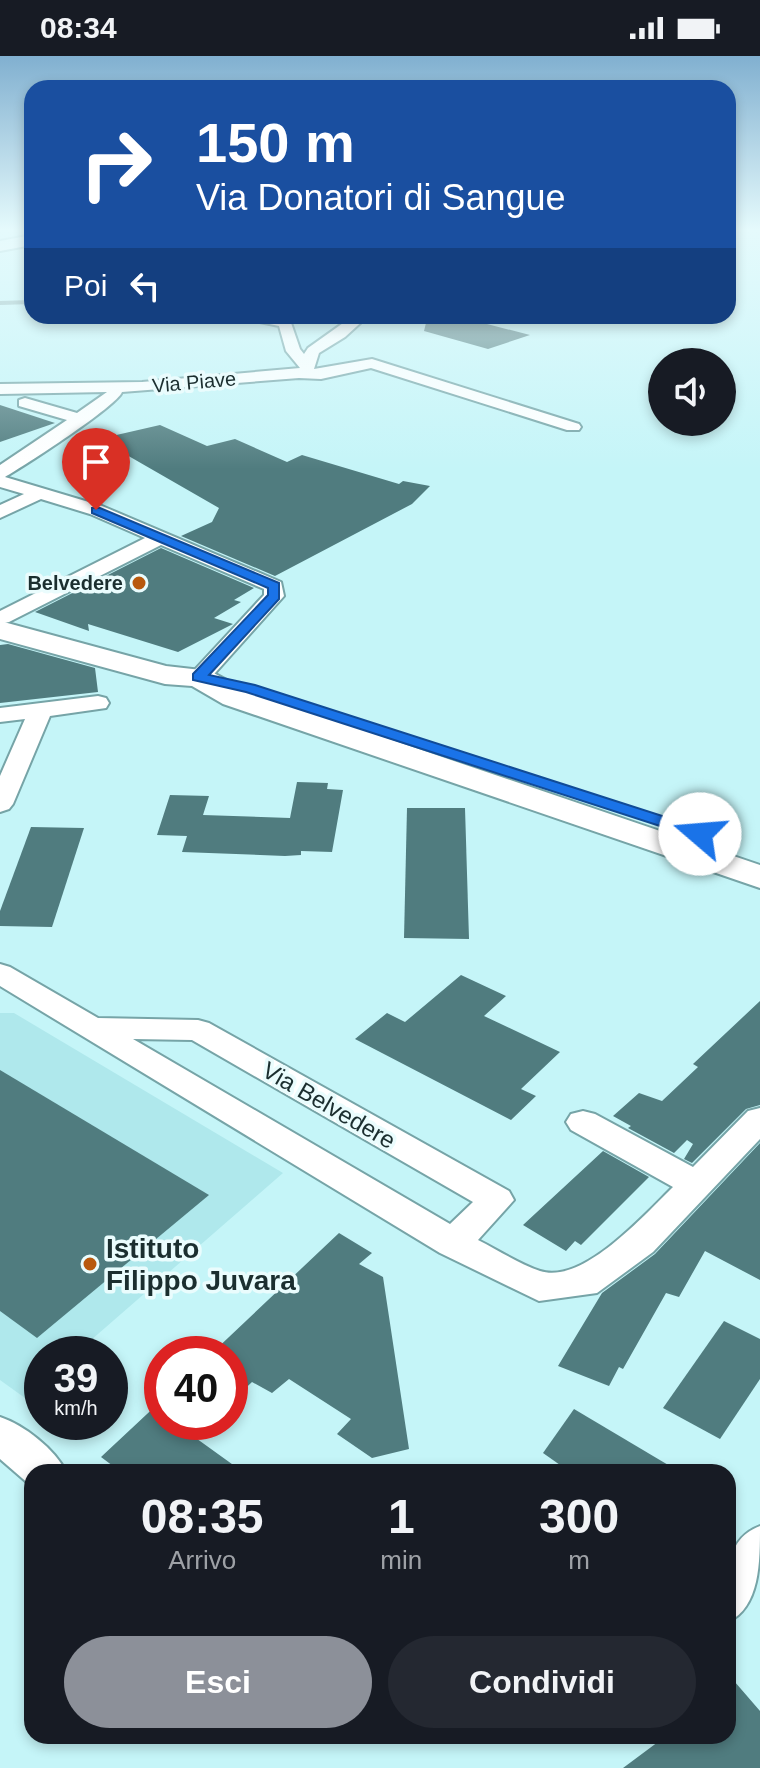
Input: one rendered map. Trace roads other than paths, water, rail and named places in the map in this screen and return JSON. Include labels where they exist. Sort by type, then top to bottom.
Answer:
[{"type":"street","points":[[285,324],[293,351],[303,369]]},
{"type":"street","points":[[303,369],[313,351],[352,324]]},
{"type":"street","name":"Via Piave","points":[[0,389],[115,388],[303,369],[321,374],[372,363],[573,427]]},
{"type":"street","points":[[0,473],[114,395],[115,388]]},
{"type":"street","points":[[25,403],[81,419]]},
{"type":"street","points":[[0,481],[96,510],[274,586],[274,596],[199,677]]},
{"type":"street","points":[[0,512],[40,493]]},
{"type":"street","points":[[1,622],[161,537]]},
{"type":"street","points":[[1,622],[165,675],[199,677],[250,688],[760,853]]},
{"type":"street","points":[[199,677],[234,697],[760,877]]},
{"type":"street","points":[[0,715],[98,703]]},
{"type":"street","points":[[2,792],[41,710]]},
{"type":"street","name":"Via Belvedere","points":[[0,973],[453,1243],[539,1287],[584,1283],[640,1242],[760,1119]]},
{"type":"street","name":"Via Belvedere","points":[[95,1028],[198,1030],[497,1200],[453,1243]]},
{"type":"street","points":[[583,1122],[696,1184]]},
{"type":"street","points":[[0,1434],[36,1464]]},
{"type":"street","points":[[736,1587],[760,1546]]},
{"type":"place","name":"Belvedere","points":[[139,583]]},
{"type":"place","name":"Istituto Filippo Juvara","points":[[90,1264]]}]
